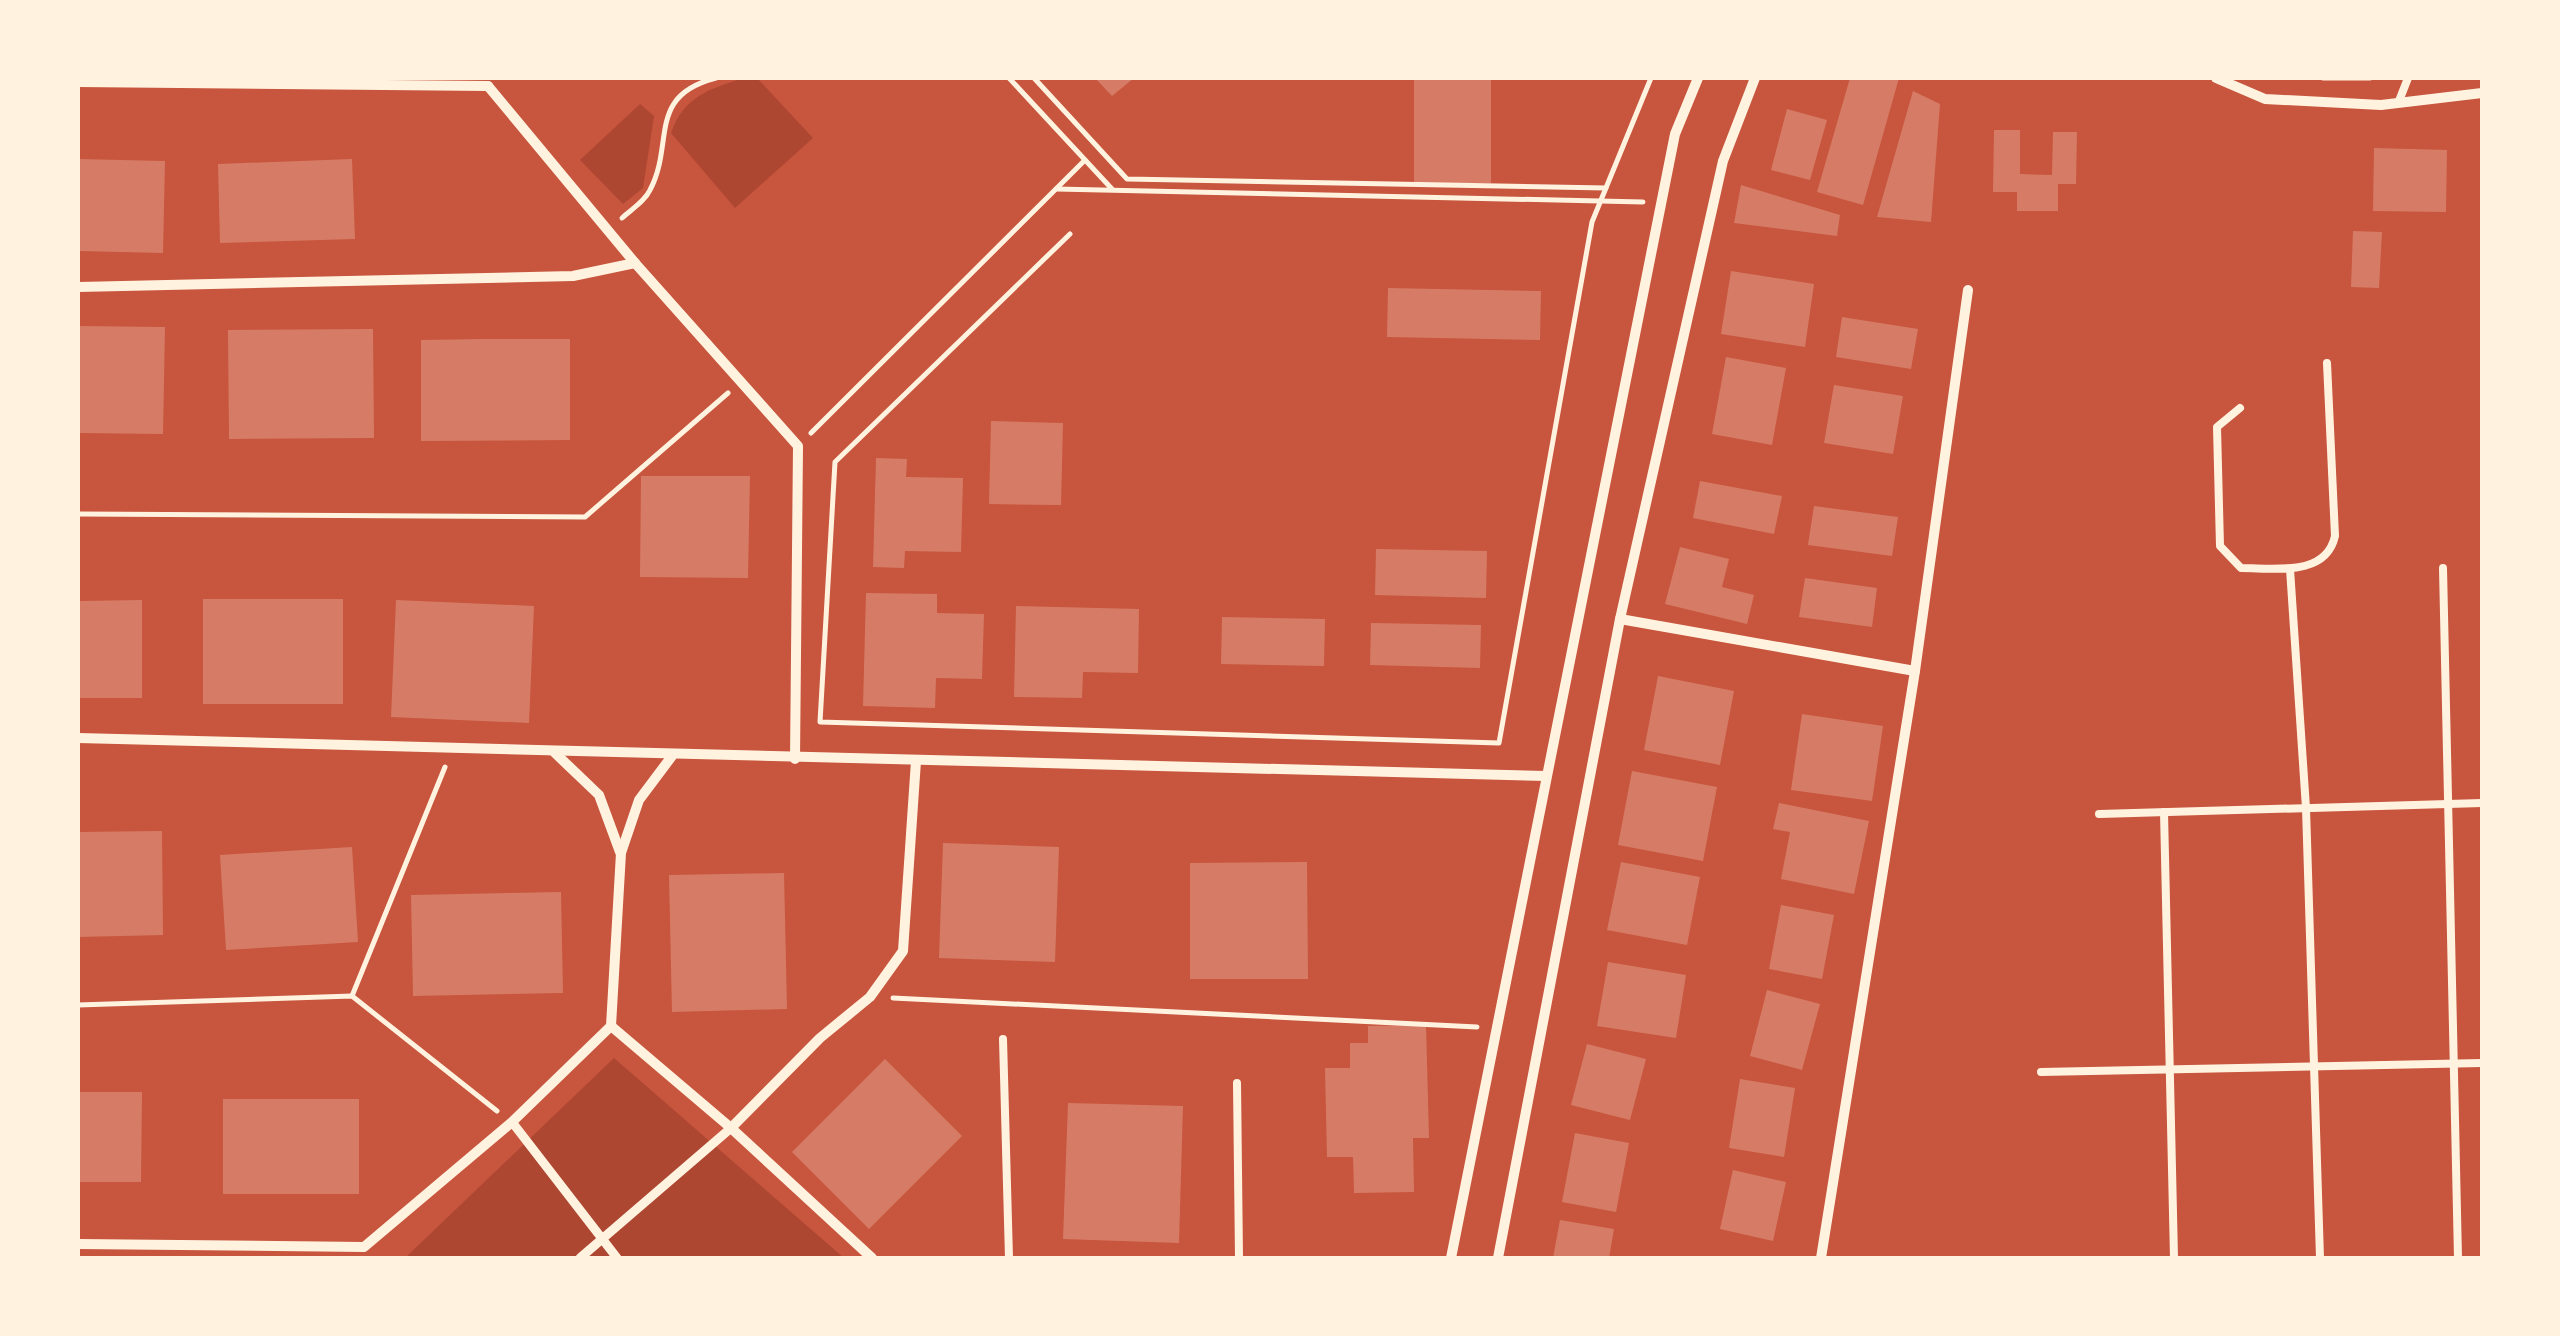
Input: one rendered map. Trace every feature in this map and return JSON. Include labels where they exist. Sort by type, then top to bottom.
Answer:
[{"type":"street","points":[[1451,1258],[1675,134],[1698,78]]},
{"type":"street","points":[[1498,1258],[1620,619],[1722,161],[1756,78]]},
{"type":"street","points":[[2216,78],[2266,99],[2381,106],[2482,92]]},
{"type":"street","points":[[78,82],[493,82],[635,263],[798,446],[795,758]]},
{"type":"street","points":[[78,287],[574,276],[635,263]]},
{"type":"street","points":[[1821,1258],[1915,671],[1968,290]]},
{"type":"street","points":[[1620,619],[1915,671]]},
{"type":"street","points":[[78,738],[1546,776]]},
{"type":"street","points":[[553,752],[598,795],[621,853]]},
{"type":"street","points":[[78,1244],[364,1247],[512,1122],[612,1026],[621,853],[639,800],[672,756]]},
{"type":"street","points":[[580,1258],[731,1128],[820,1038],[870,997],[903,951],[916,761]]},
{"type":"street","points":[[612,1026],[731,1128],[872,1258]]},
{"type":"street","points":[[512,1122],[617,1258]]},
{"type":"street","points":[[364,1247],[373,1258]]},
{"type":"lane","points":[[2400,101],[2408,78]]},
{"type":"lane","points":[[2240,408],[2217,428],[2220,546],[2241,568],[2290,569],[2324,560],[2331,554],[2336,536],[2327,363]]},
{"type":"lane","points":[[2442,568],[2458,1258]]},
{"type":"lane","points":[[2290,569],[2306,808],[2320,1258]]},
{"type":"lane","points":[[2099,814],[2482,804]]},
{"type":"lane","points":[[2164,812],[2174,1258]]},
{"type":"lane","points":[[1003,1040],[1009,1258]]},
{"type":"lane","points":[[2042,1072],[2482,1063]]},
{"type":"lane","points":[[1237,1083],[1239,1258]]},
{"type":"lane","points":[[298,1258],[304,1246]]},
{"type":"path","points":[[608,230],[648,195],[655,179],[664,120],[676,102],[694,83],[716,78]]},
{"type":"path","points":[[1009,78],[1112,190]]},
{"type":"path","points":[[1034,78],[1127,179],[1606,188]]},
{"type":"path","points":[[1070,234],[836,462],[820,722],[1500,744],[1592,222],[1652,78]]},
{"type":"path","points":[[2323,78],[2370,78]]},
{"type":"path","points":[[798,446],[1085,160]]},
{"type":"path","points":[[1056,189],[1661,202]]},
{"type":"path","points":[[78,514],[585,518],[741,382]]},
{"type":"path","points":[[352,996],[453,750]]},
{"type":"path","points":[[78,1005],[352,996],[512,1122]]},
{"type":"path","points":[[870,997],[1496,1028]]},
{"type":"shaded area","points":[[745,78],[757,78],[813,138],[735,208],[671,133],[690,102]]},
{"type":"shaded area","points":[[640,104],[654,116],[643,188],[623,204],[580,160]]},
{"type":"shaded area","points":[[614,1058],[844,1258],[405,1258]]},
{"type":"building","points":[[1095,78],[1134,78],[1112,96]]},
{"type":"building","points":[[1414,78],[1491,78],[1491,183],[1414,183]]},
{"type":"building","points":[[1850,78],[1899,78],[1863,205],[1817,192]]},
{"type":"building","points":[[1913,91],[1940,104],[1931,222],[1877,217]]},
{"type":"building","points":[[1787,109],[1827,120],[1810,180],[1771,170]]},
{"type":"building","points":[[1994,130],[2020,130],[2020,174],[2052,175],[2053,132],[2077,132],[2076,184],[2058,184],[2058,211],[2017,211],[2017,192],[1993,192]]},
{"type":"building","points":[[2374,148],[2447,150],[2446,212],[2373,211]]},
{"type":"building","points":[[78,159],[165,161],[163,253],[78,251]]},
{"type":"building","points":[[352,159],[355,239],[220,243],[218,164]]},
{"type":"building","points":[[1741,185],[1840,215],[1837,236],[1734,223]]},
{"type":"building","points":[[2353,231],[2382,232],[2379,288],[2351,287]]},
{"type":"building","points":[[1731,271],[1814,284],[1805,347],[1721,334]]},
{"type":"building","points":[[1388,288],[1541,291],[1540,340],[1387,337]]},
{"type":"building","points":[[1842,317],[1918,329],[1911,369],[1836,357]]},
{"type":"building","points":[[78,326],[165,327],[163,434],[78,433]]},
{"type":"building","points":[[373,329],[374,438],[229,439],[228,330]]},
{"type":"building","points":[[570,339],[570,440],[421,441],[421,340]]},
{"type":"building","points":[[1726,357],[1786,368],[1772,445],[1712,434]]},
{"type":"building","points":[[1834,385],[1903,396],[1893,454],[1824,443]]},
{"type":"building","points":[[991,421],[1063,423],[1061,505],[989,504]]},
{"type":"building","points":[[876,458],[907,459],[906,477],[963,478],[961,552],[905,551],[904,568],[873,567]]},
{"type":"building","points":[[641,476],[750,476],[748,578],[640,577]]},
{"type":"building","points":[[1700,481],[1782,496],[1774,534],[1693,518]]},
{"type":"building","points":[[1814,506],[1898,517],[1892,556],[1808,545]]},
{"type":"building","points":[[1680,547],[1729,559],[1722,587],[1754,595],[1747,624],[1665,604]]},
{"type":"building","points":[[1376,549],[1487,551],[1486,598],[1375,595]]},
{"type":"building","points":[[1805,578],[1877,588],[1872,627],[1799,617]]},
{"type":"building","points":[[866,593],[937,594],[937,613],[984,614],[982,679],[936,678],[935,708],[863,706]]},
{"type":"building","points":[[203,599],[343,599],[343,704],[203,704]]},
{"type":"building","points":[[142,600],[142,698],[78,698],[78,601]]},
{"type":"building","points":[[396,600],[534,606],[529,723],[391,717]]},
{"type":"building","points":[[1016,606],[1139,609],[1138,673],[1083,672],[1082,698],[1014,697]]},
{"type":"building","points":[[1222,617],[1325,619],[1324,666],[1221,664]]},
{"type":"building","points":[[1371,623],[1481,625],[1480,668],[1370,665]]},
{"type":"building","points":[[1658,676],[1734,691],[1720,765],[1644,750]]},
{"type":"building","points":[[1802,714],[1883,726],[1872,801],[1791,790]]},
{"type":"building","points":[[1632,771],[1717,787],[1703,861],[1618,845]]},
{"type":"building","points":[[1779,803],[1869,821],[1854,894],[1781,879],[1790,832],[1773,829]]},
{"type":"building","points":[[162,831],[163,935],[78,937],[78,832]]},
{"type":"building","points":[[943,843],[1059,847],[1055,962],[939,958]]},
{"type":"building","points":[[352,847],[358,942],[226,950],[220,855]]},
{"type":"building","points":[[1307,862],[1308,979],[1190,979],[1190,863]]},
{"type":"building","points":[[1621,862],[1700,877],[1687,945],[1607,930]]},
{"type":"building","points":[[784,873],[787,1009],[672,1012],[669,875]]},
{"type":"building","points":[[561,892],[563,993],[413,996],[411,895]]},
{"type":"building","points":[[1781,905],[1834,915],[1822,979],[1769,969]]},
{"type":"building","points":[[1608,962],[1686,975],[1676,1038],[1597,1026]]},
{"type":"building","points":[[1767,990],[1820,1004],[1802,1070],[1750,1056]]},
{"type":"building","points":[[1426,1025],[1429,1138],[1413,1138],[1414,1192],[1354,1193],[1353,1157],[1327,1157],[1325,1068],[1350,1068],[1350,1043],[1368,1043],[1368,1026]]},
{"type":"building","points":[[1587,1044],[1646,1059],[1630,1120],[1571,1105]]},
{"type":"building","points":[[885,1059],[962,1136],[869,1229],[792,1152]]},
{"type":"building","points":[[1740,1079],[1795,1088],[1784,1157],[1729,1148]]},
{"type":"building","points":[[78,1092],[142,1092],[141,1182],[78,1182]]},
{"type":"building","points":[[223,1099],[359,1099],[359,1194],[223,1194]]},
{"type":"building","points":[[1068,1103],[1183,1106],[1179,1243],[1063,1239]]},
{"type":"building","points":[[1575,1133],[1629,1143],[1616,1212],[1562,1202]]},
{"type":"building","points":[[1733,1170],[1786,1182],[1773,1241],[1720,1229]]},
{"type":"building","points":[[1560,1220],[1614,1229],[1609,1258],[1553,1258]]}]
